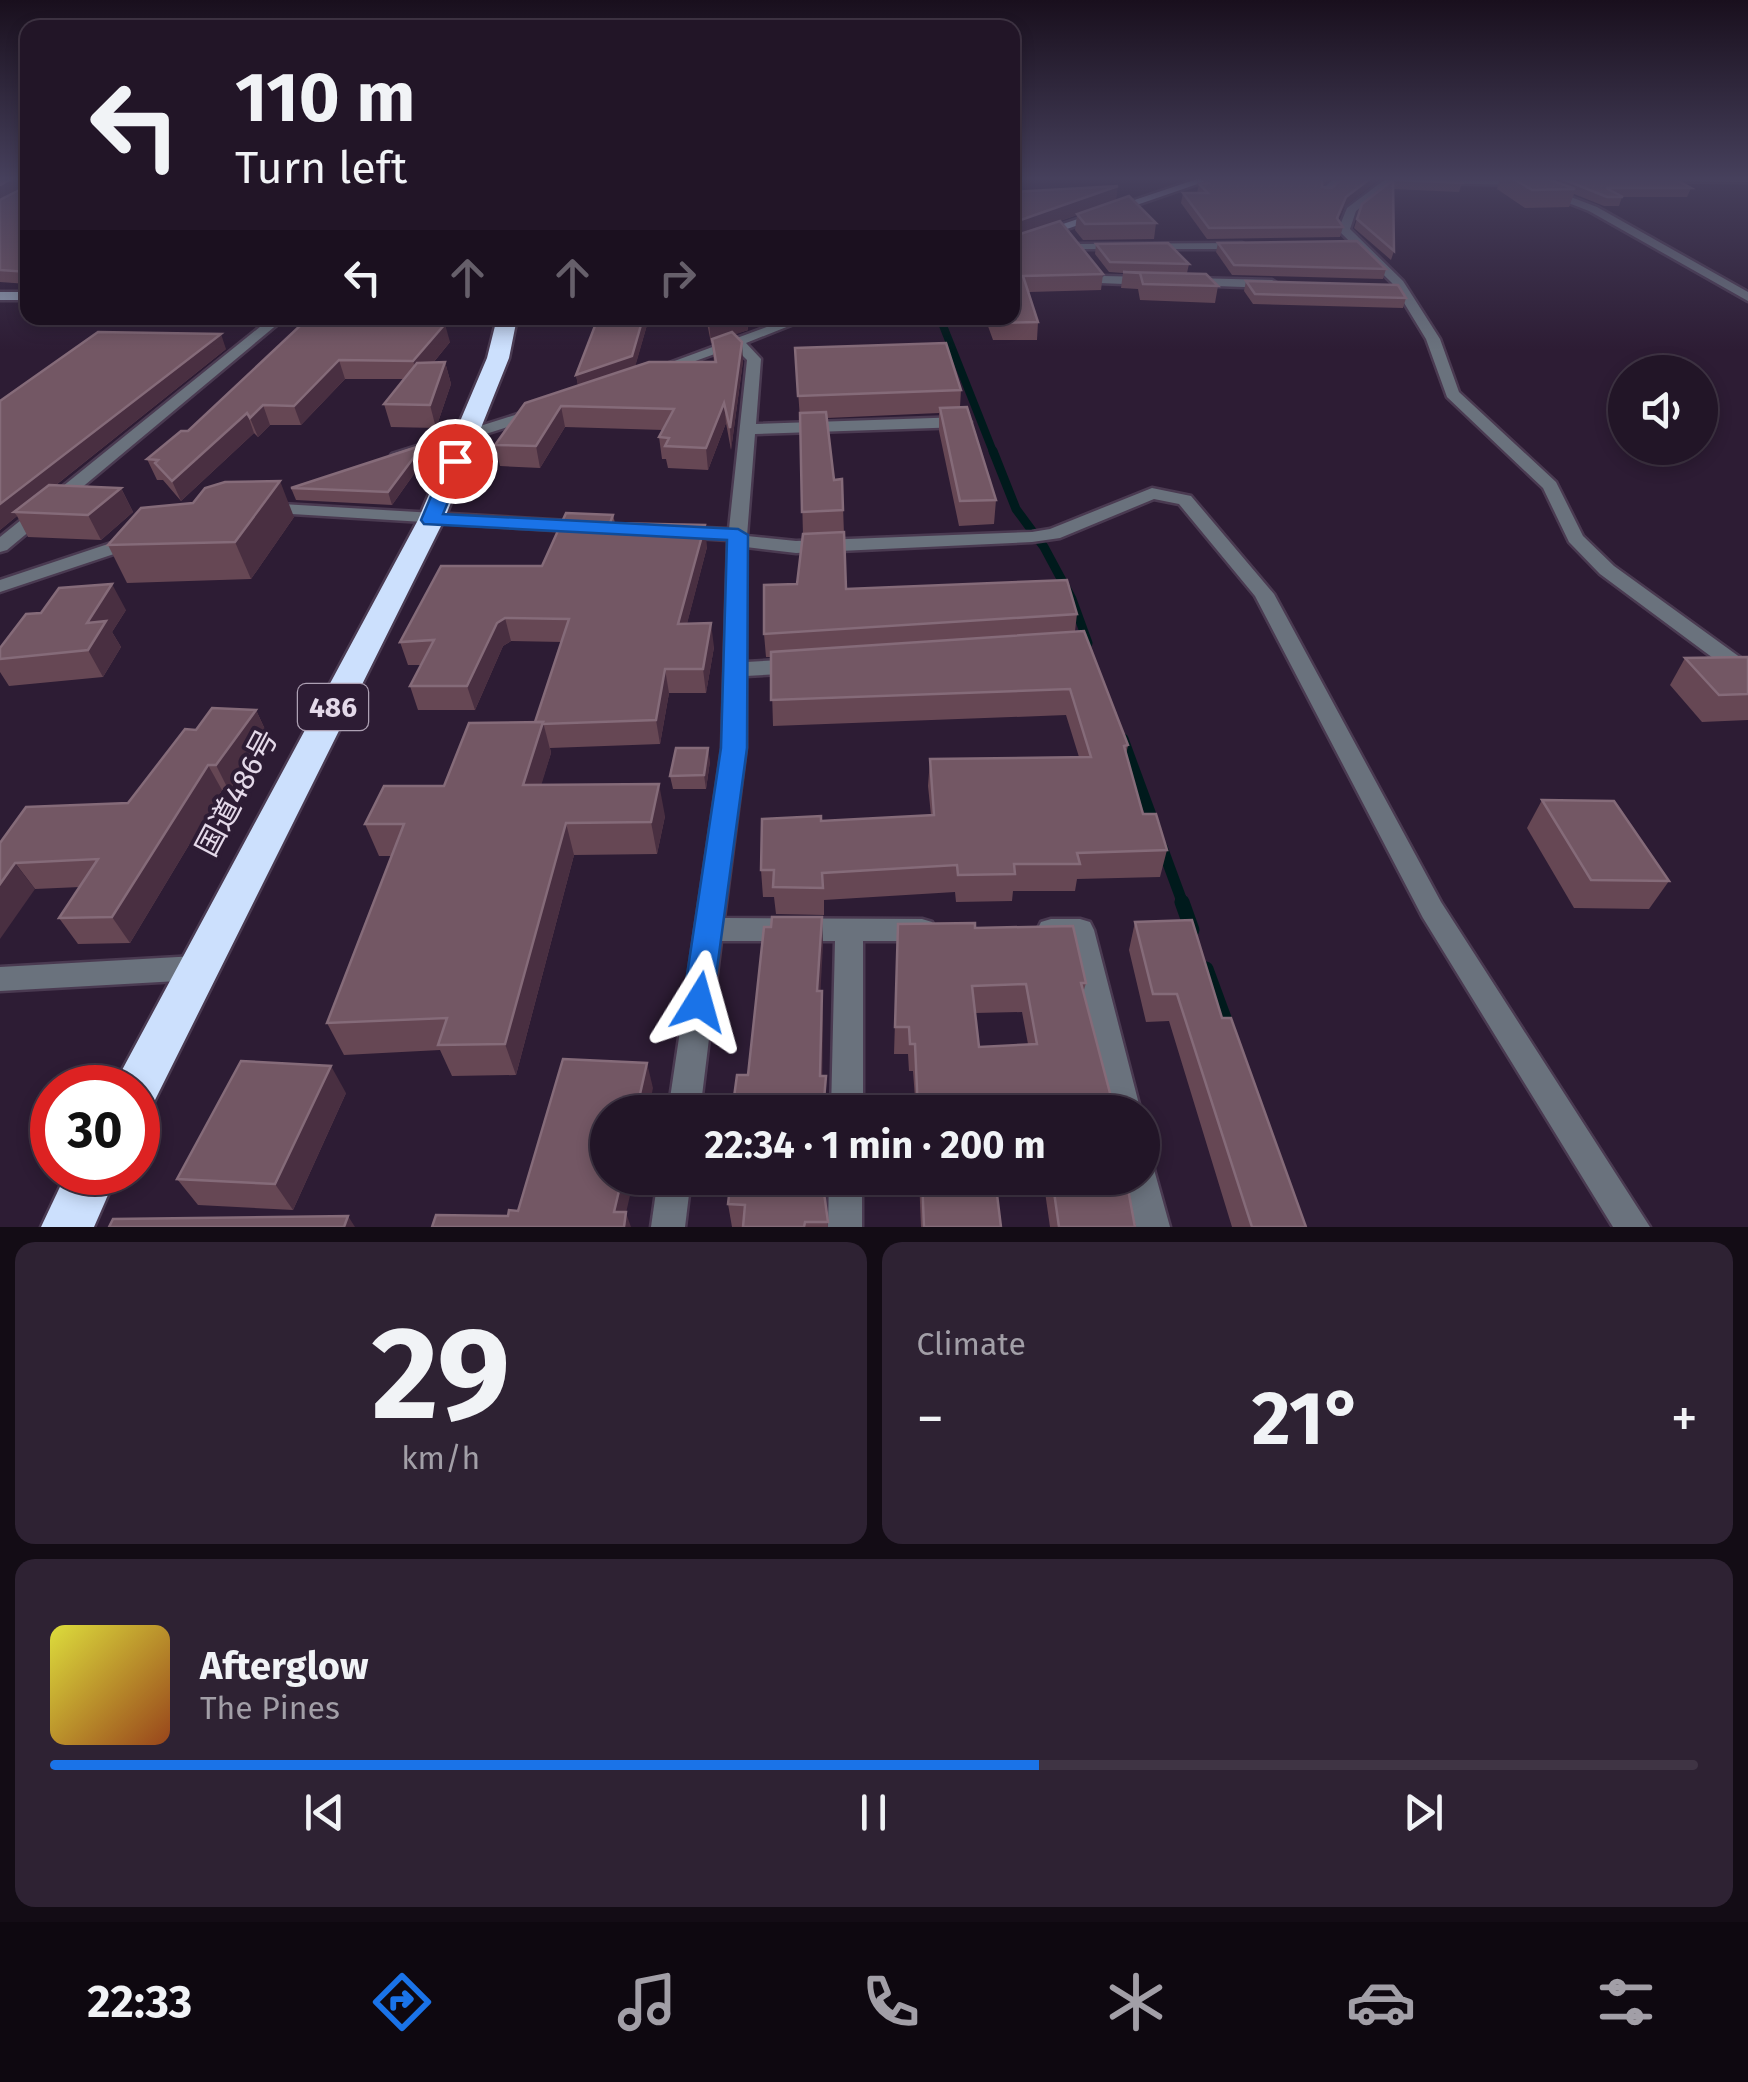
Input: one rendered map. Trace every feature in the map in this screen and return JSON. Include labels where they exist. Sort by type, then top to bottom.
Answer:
[{"type":"highway","name":"国道486号","points":[[148,1065],[431,520],[498,358],[505,325]]},
{"type":"highway","points":[[67,1227],[83,1195]]},
{"type":"street","points":[[1069,235],[1117,297]]},
{"type":"street","points":[[1350,235],[1400,287],[1433,339],[1452,394],[1550,486],[1576,538],[1606,570],[1748,673]]},
{"type":"street","points":[[1639,235],[1748,297]]},
{"type":"street","points":[[1340,244],[1359,244]]},
{"type":"street","points":[[1091,264],[1265,246]]},
{"type":"street","points":[[1091,264],[1163,282]]},
{"type":"street","points":[[1183,282],[1282,284]]},
{"type":"street","points":[[1380,286],[1400,287]]},
{"type":"street","points":[[0,546],[269,325]]},
{"type":"street","points":[[636,378],[782,325]]},
{"type":"street","points":[[686,1095],[734,748],[737,538],[754,358],[736,341]]},
{"type":"street","points":[[374,465],[552,408]]},
{"type":"street","points":[[750,429],[964,422]]},
{"type":"street","points":[[299,491],[241,506],[606,528]]},
{"type":"street","points":[[662,531],[796,547],[1036,536],[1152,494],[1186,500],[1264,594],[1432,910],[1632,1227]]},
{"type":"street","points":[[0,586],[148,537]]},
{"type":"street","points":[[736,670],[815,665]]},
{"type":"street","points":[[709,929],[945,930]]},
{"type":"street","points":[[846,1095],[849,929]]},
{"type":"street","points":[[1022,930],[1080,930],[1121,1095]]},
{"type":"street","points":[[0,979],[196,968]]},
{"type":"street","points":[[668,1227],[673,1195]]},
{"type":"street","points":[[845,1227],[846,1195]]},
{"type":"street","points":[[1145,1195],[1153,1227]]},
{"type":"building","points":[[0,235],[20,235],[20,271],[0,270]]},
{"type":"building","points":[[1020,235],[1072,235],[1103,274],[1023,276],[1038,322],[1020,322]]},
{"type":"building","points":[[1376,235],[1394,235],[1394,251]]},
{"type":"building","points":[[1357,241],[1386,269],[1234,265],[1218,243]]},
{"type":"building","points":[[1168,243],[1189,264],[1110,262],[1096,244]]},
{"type":"building","points":[[1123,272],[1206,274],[1218,286],[1143,284],[1140,273]]},
{"type":"building","points":[[1246,281],[1398,285],[1406,298],[1255,294]]},
{"type":"building","points":[[301,325],[444,325],[413,361],[339,360],[294,406],[263,405],[250,418],[247,413],[172,481],[155,463],[158,460],[147,459],[181,431],[188,431]]},
{"type":"building","points":[[595,325],[641,325],[632,356],[576,375]]},
{"type":"building","points":[[98,332],[221,334],[0,504],[0,401]]},
{"type":"building","points":[[732,332],[742,342],[730,428],[724,403],[706,448],[665,446],[669,438],[659,437],[674,409],[561,406],[536,446],[495,445],[525,403],[649,362],[716,362],[712,339]]},
{"type":"building","points":[[946,343],[961,390],[798,396],[795,348]]},
{"type":"building","points":[[445,362],[430,405],[384,404],[417,363]]},
{"type":"building","points":[[967,407],[996,500],[960,501],[940,408]]},
{"type":"building","points":[[826,412],[834,480],[842,479],[843,510],[802,512],[800,413]]},
{"type":"building","points":[[423,445],[388,492],[291,488]]},
{"type":"building","points":[[280,481],[235,542],[108,545],[141,508],[193,503],[205,488],[225,482]]},
{"type":"building","points":[[49,485],[121,488],[88,515],[14,512]]},
{"type":"building","points":[[566,513],[613,515],[610,523],[705,525],[678,624],[711,623],[703,669],[665,669],[656,720],[542,724],[535,722],[569,619],[505,618],[497,623],[467,686],[410,686],[434,640],[400,642],[441,566],[542,566]]},
{"type":"building","points":[[844,532],[846,589],[1067,580],[1077,614],[764,634],[764,585],[797,584],[803,534]]},
{"type":"building","points":[[112,584],[87,623],[106,621],[88,650],[0,659],[0,648],[26,614],[41,613],[59,588]]},
{"type":"building","points":[[1084,631],[1128,745],[1124,746],[1143,814],[1156,814],[1167,850],[1077,853],[1080,864],[1014,864],[1015,874],[958,875],[957,865],[822,873],[823,888],[773,887],[774,870],[761,870],[762,819],[821,816],[821,821],[934,815],[930,759],[1091,757],[1070,689],[771,700],[771,652]]},
{"type":"building","points":[[1748,657],[1748,694],[1719,695],[1685,658]]},
{"type":"building","points":[[212,708],[256,710],[216,765],[208,765],[112,917],[59,918],[98,859],[15,863],[0,884],[0,843],[26,807],[128,803],[185,729],[196,730]]},
{"type":"building","points":[[543,722],[523,785],[659,784],[651,822],[566,823],[505,1044],[438,1045],[447,1018],[327,1023],[404,824],[365,824],[384,786],[444,786],[469,723]]},
{"type":"building","points":[[676,748],[708,748],[704,775],[670,776]]},
{"type":"building","points":[[1542,800],[1614,801],[1669,881],[1591,880]]},
{"type":"building","points":[[772,917],[822,917],[817,991],[822,991],[820,1076],[826,1076],[824,1095],[734,1095],[737,1075],[748,1075],[764,927],[771,927]]},
{"type":"building","points":[[1192,920],[1222,1018],[1231,1018],[1306,1227],[1252,1227],[1177,994],[1153,994],[1135,922]]},
{"type":"building","points":[[975,923],[975,928],[1073,926],[1086,983],[1081,983],[1111,1095],[917,1095],[915,1044],[910,1044],[909,1027],[895,1027],[898,924]],"holes":[[[1026,984],[1037,1044],[979,1047],[972,986]]]},
{"type":"building","points":[[563,1059],[647,1063],[640,1095],[590,1095],[590,1195],[618,1195],[614,1212],[626,1212],[624,1227],[432,1227],[436,1215],[508,1216],[509,1210],[518,1211]]},
{"type":"building","points":[[241,1061],[331,1066],[275,1184],[177,1179]]},
{"type":"building","points":[[729,1195],[824,1195],[828,1222],[805,1222],[804,1227],[743,1227],[745,1205],[728,1204]]},
{"type":"building","points":[[923,1195],[997,1195],[1001,1227],[924,1227]]},
{"type":"building","points":[[1054,1195],[1129,1195],[1135,1227],[1059,1227]]},
{"type":"building","points":[[348,1216],[344,1227],[109,1227],[113,1219]]},
{"type":"waterway","points":[[943,325],[994,454]]},
{"type":"waterway","points":[[993,451],[1016,509],[1044,547],[1072,599],[1088,643]]},
{"type":"waterway","points":[[1123,739],[1155,826]]},
{"type":"waterway","points":[[1162,847],[1183,904]]},
{"type":"waterway","points":[[1182,902],[1192,930]]},
{"type":"waterway","points":[[1206,969],[1228,1029]]},
{"type":"route","points":[[455,461],[431,520],[738,535],[734,748],[699,1002]]}]
